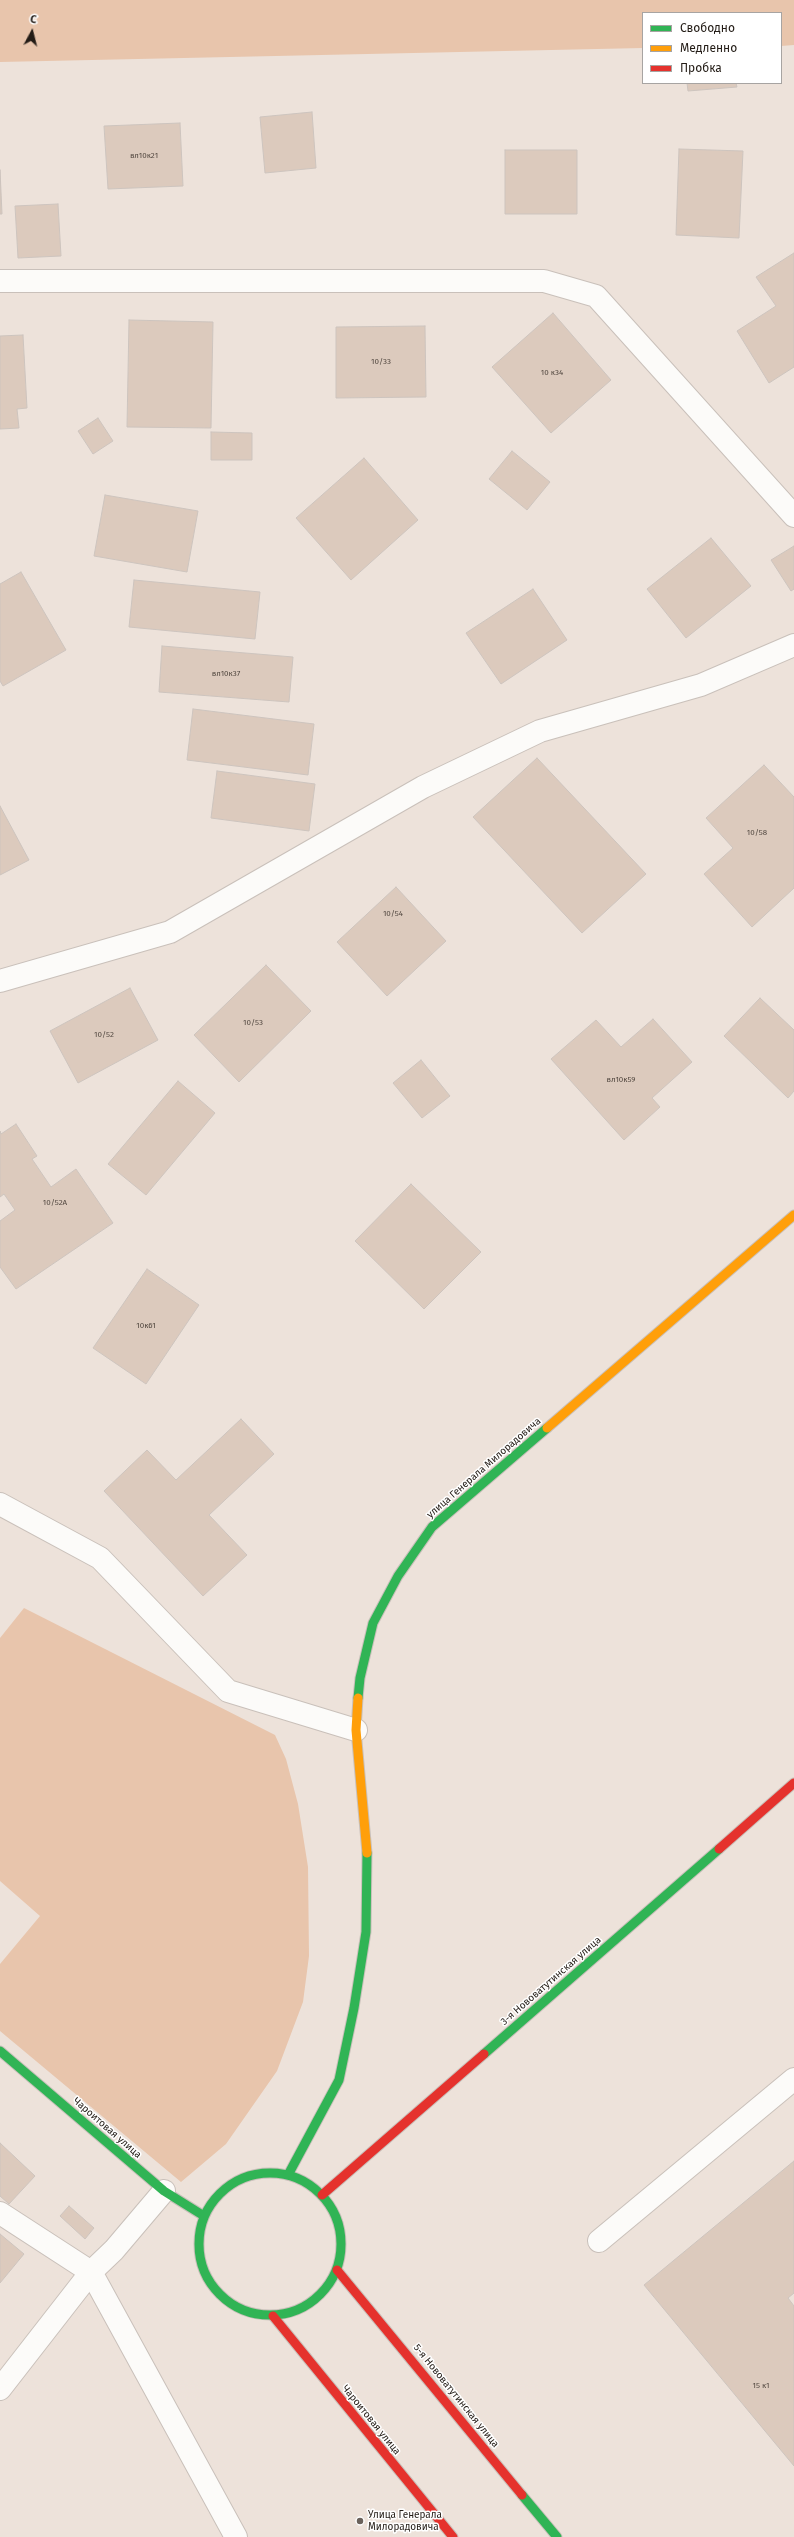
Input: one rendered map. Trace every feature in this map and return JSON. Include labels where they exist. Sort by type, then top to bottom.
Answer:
[{"type":"street","points":[[0,281],[544,281],[596,296],[794,516]]},
{"type":"street","points":[[0,981],[170,932],[422,787],[540,731],[701,685],[794,645]]},
{"type":"street","name":"улица Генерала Милорадовича","points":[[288,2175],[340,2080],[366,1932],[368,1864],[356,1730],[360,1678],[373,1623],[398,1576],[432,1527],[794,1215]]},
{"type":"street","points":[[0,1504],[100,1558],[228,1691],[356,1730]]},
{"type":"street","name":"3-я Нововатутинская улица","points":[[322,2195],[794,1783]]},
{"type":"street","name":"Чароитовая улица","points":[[0,2051],[164,2191],[204,2216]]},
{"type":"street","points":[[599,2241],[794,2079]]},
{"type":"street","points":[[262,2173],[288,2175],[306,2182],[322,2195],[334,2211],[340,2230],[342,2250],[337,2270],[325,2290],[307,2305],[285,2314],[273,2316],[249,2313],[228,2302],[212,2285],[205,2274],[199,2252],[200,2228],[204,2216],[218,2196],[238,2180],[262,2173]]},
{"type":"street","points":[[4,2378],[90,2272],[114,2250],[164,2191]]},
{"type":"street","points":[[0,2213],[90,2272],[236,2537]]},
{"type":"street","name":"5-я Нововатутинская улица","points":[[337,2270],[557,2537]]},
{"type":"street","name":"Чароитовая улица","points":[[273,2316],[453,2537]]},
{"type":"shaded area","points":[[0,0],[794,0],[794,45],[782,46],[782,12],[642,12],[642,48],[0,62]]},
{"type":"shaded area","points":[[24,1608],[275,1735],[286,1759],[298,1804],[308,1867],[309,1956],[303,2002],[277,2071],[226,2144],[181,2182],[0,2031],[0,1964],[40,1916],[0,1881],[0,1638]]},
{"type":"building","points":[[687,84],[736,84],[737,87],[688,91]]},
{"type":"building","points":[[312,112],[316,168],[265,173],[260,117]]},
{"type":"building","points":[[180,123],[183,186],[108,189],[104,126]]},
{"type":"building","points":[[679,149],[743,151],[739,238],[676,235]]},
{"type":"building","points":[[505,150],[577,150],[577,214],[505,214]]},
{"type":"building","points":[[0,170],[2,214],[0,214]]},
{"type":"building","points":[[58,204],[61,256],[18,258],[15,206]]},
{"type":"building","points":[[794,253],[794,367],[769,383],[737,331],[776,306],[756,277]]},
{"type":"building","points":[[553,313],[611,380],[551,433],[492,367]]},
{"type":"building","points":[[129,320],[213,322],[211,428],[127,427]]},
{"type":"building","points":[[425,326],[426,397],[336,398],[336,327]]},
{"type":"building","points":[[23,335],[27,408],[17,409],[19,428],[0,429],[0,336]]},
{"type":"building","points":[[98,418],[113,441],[93,454],[78,431]]},
{"type":"building","points":[[211,432],[252,433],[252,460],[211,460]]},
{"type":"building","points":[[512,451],[550,482],[527,510],[489,479]]},
{"type":"building","points":[[364,458],[418,520],[351,580],[296,518]]},
{"type":"building","points":[[105,495],[198,511],[187,572],[94,556]]},
{"type":"building","points":[[711,538],[751,586],[686,638],[647,589]]},
{"type":"building","points":[[794,546],[794,589],[791,591],[771,560]]},
{"type":"building","points":[[21,572],[66,650],[3,686],[0,681],[0,584]]},
{"type":"building","points":[[134,580],[260,592],[255,639],[129,627]]},
{"type":"building","points":[[533,589],[567,640],[501,684],[466,633]]},
{"type":"building","points":[[162,646],[293,657],[289,702],[159,692]]},
{"type":"building","points":[[193,709],[314,724],[308,775],[187,760]]},
{"type":"building","points":[[537,758],[646,874],[582,933],[473,817]]},
{"type":"building","points":[[764,765],[794,797],[794,888],[752,927],[704,874],[733,848],[706,818]]},
{"type":"building","points":[[217,771],[315,784],[309,831],[211,818]]},
{"type":"building","points":[[0,806],[29,860],[0,875]]},
{"type":"building","points":[[396,887],[446,941],[387,996],[337,942]]},
{"type":"building","points":[[266,965],[311,1011],[239,1082],[194,1035]]},
{"type":"building","points":[[130,988],[158,1040],[78,1083],[50,1031]]},
{"type":"building","points":[[760,998],[794,1030],[794,1091],[788,1098],[724,1036]]},
{"type":"building","points":[[653,1019],[692,1062],[652,1098],[660,1107],[624,1140],[551,1059],[596,1020],[621,1047]]},
{"type":"building","points":[[421,1060],[450,1096],[422,1118],[393,1083]]},
{"type":"building","points":[[178,1081],[215,1113],[146,1195],[108,1164]]},
{"type":"building","points":[[16,1124],[37,1156],[32,1159],[51,1187],[76,1169],[113,1223],[16,1289],[0,1267],[0,1221],[15,1210],[4,1194],[0,1197],[0,1131],[1,1134]]},
{"type":"building","points":[[411,1184],[481,1252],[424,1309],[355,1241]]},
{"type":"building","points":[[147,1269],[199,1305],[146,1384],[93,1348]]},
{"type":"building","points":[[241,1419],[274,1454],[209,1515],[247,1555],[203,1596],[104,1491],[147,1450],[176,1480]]},
{"type":"building","points":[[0,2143],[35,2176],[9,2204],[0,2196]]},
{"type":"building","points":[[794,2161],[794,2293],[788,2298],[794,2306],[794,2466],[644,2285]]},
{"type":"building","points":[[69,2206],[94,2228],[85,2239],[60,2216]]},
{"type":"building","points":[[0,2234],[24,2254],[0,2283]]},
{"type":"traffic: fast","points":[[358,1698],[360,1678],[373,1623],[398,1576],[432,1527],[547,1428]]},
{"type":"traffic: fast","points":[[484,2054],[719,1849]]},
{"type":"traffic: fast","points":[[288,2175],[339,2080],[354,2008],[366,1932],[367,1853]]},
{"type":"traffic: fast","points":[[0,2051],[164,2191],[204,2216]]},
{"type":"traffic: fast","points":[[263,2173],[277,2173],[304,2181],[325,2199],[336,2217],[340,2230],[341,2244],[340,2258],[333,2278],[315,2299],[304,2307],[291,2312],[277,2315],[263,2315],[236,2307],[215,2289],[207,2278],[202,2265],[199,2251],[199,2237],[207,2210],[225,2189],[236,2181],[249,2176],[263,2173]]},
{"type":"traffic: fast","points":[[522,2495],[557,2537]]},
{"type":"traffic: slow","points":[[547,1428],[794,1215]]},
{"type":"traffic: slow","points":[[358,1698],[356,1730],[367,1853]]},
{"type":"traffic: jam","points":[[719,1849],[794,1783]]},
{"type":"traffic: jam","points":[[322,2195],[484,2054]]},
{"type":"traffic: jam","points":[[337,2270],[522,2495]]},
{"type":"traffic: jam","points":[[273,2316],[453,2537]]},
{"type":"place","name":"Улица Генерала Милорадовича","points":[[360,2521]]}]
